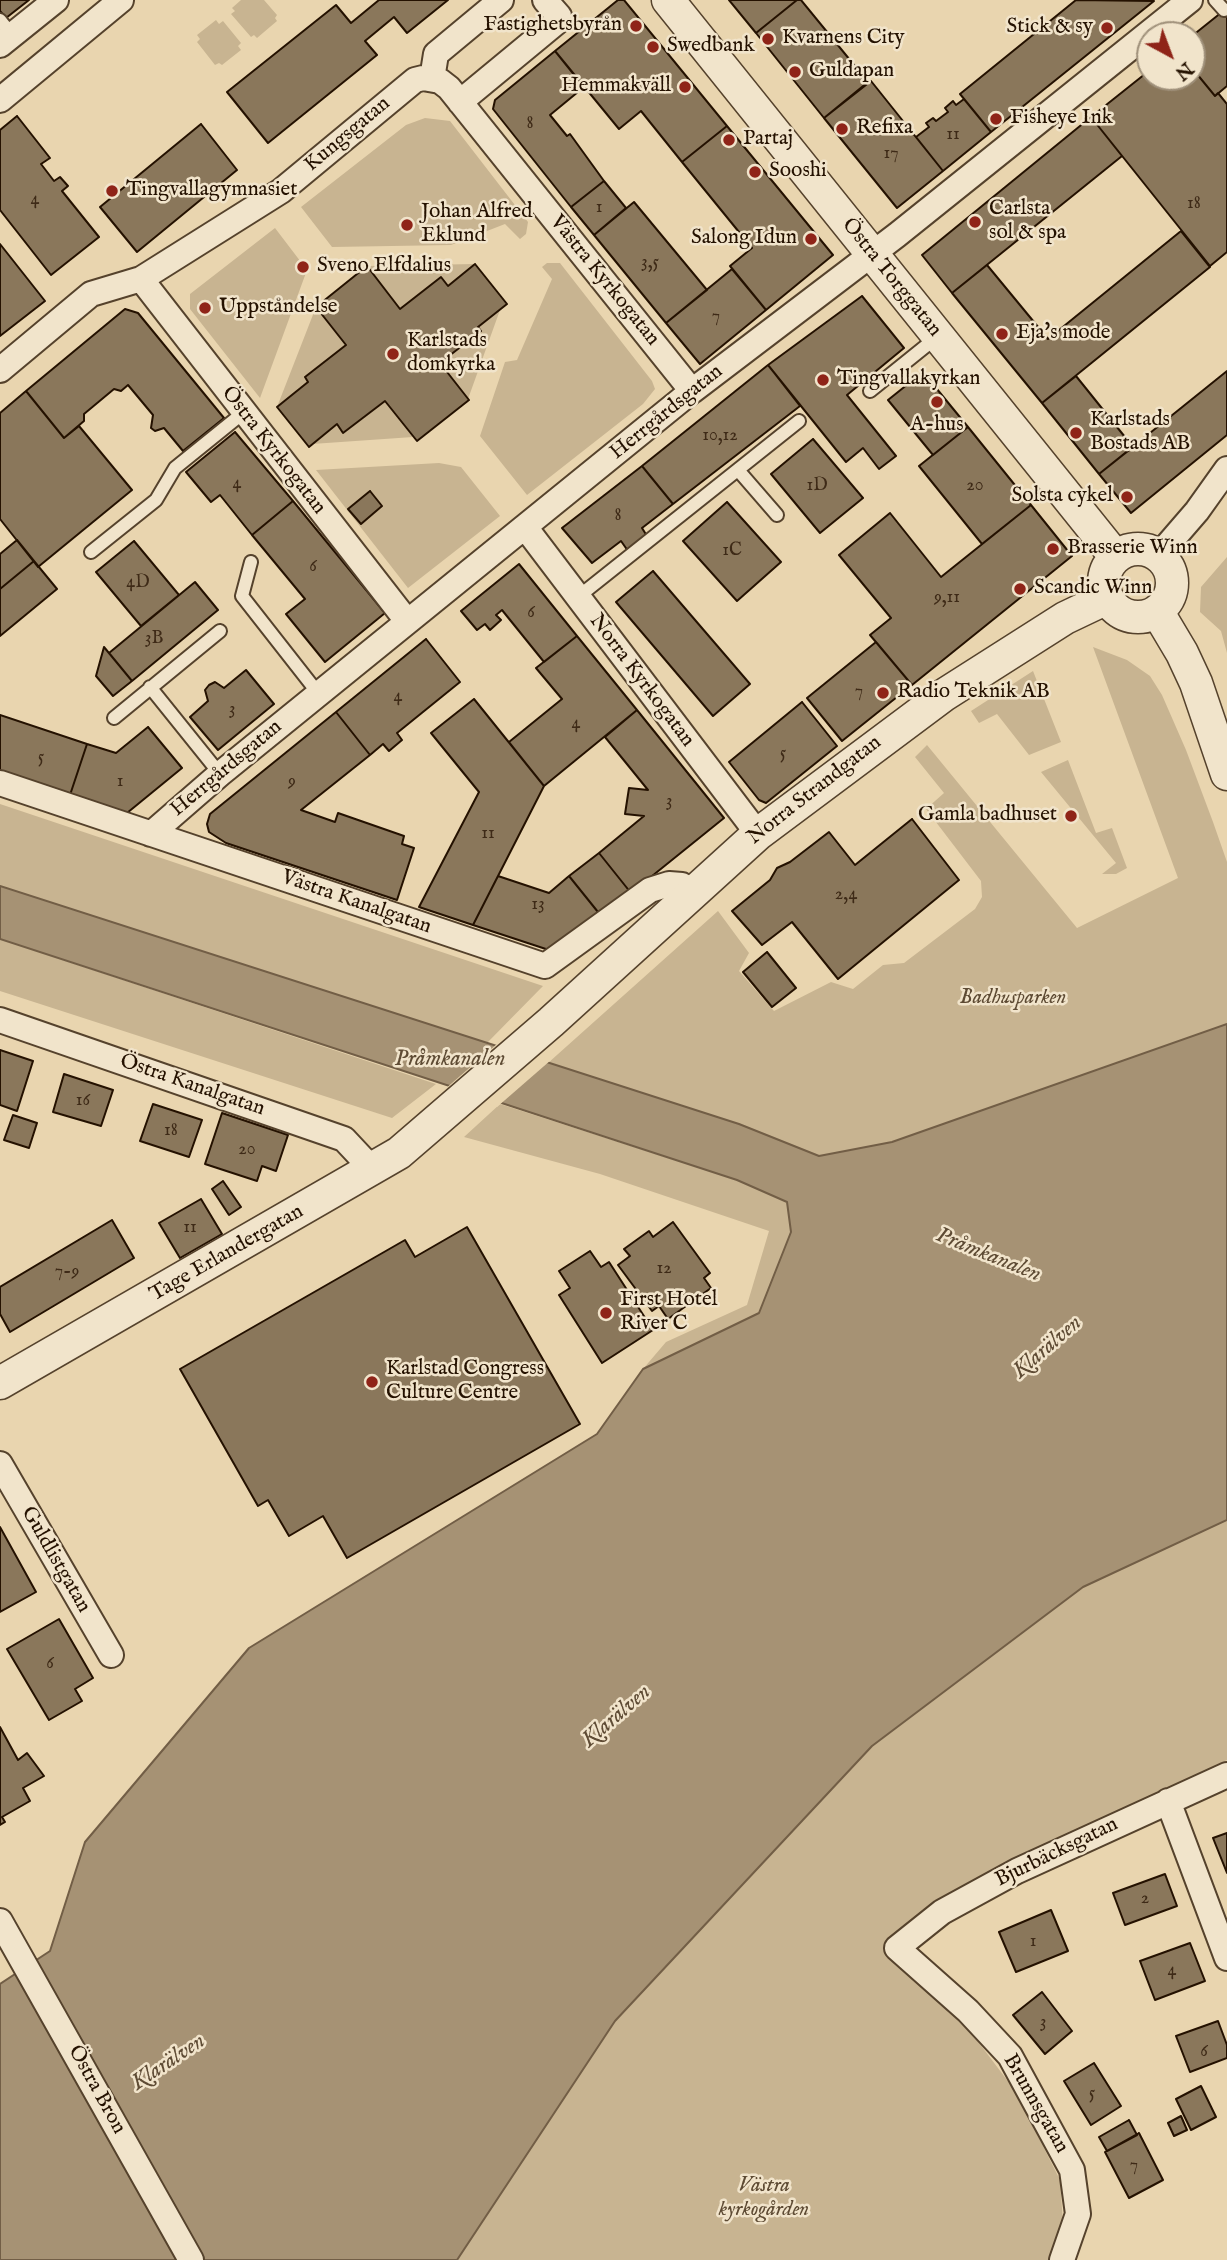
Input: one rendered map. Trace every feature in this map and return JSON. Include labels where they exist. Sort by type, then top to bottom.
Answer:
[{"type":"street","points":[[4,34],[56,0]]},
{"type":"street","points":[[0,100],[121,0]]},
{"type":"street","points":[[432,79],[436,54],[501,0]]},
{"type":"street","points":[[460,102],[558,21],[559,16],[545,0]]},
{"type":"street","name":"Östra Torggatan","points":[[668,0],[1115,556]]},
{"type":"street","name":"Herrgårdsgatan","points":[[151,834],[318,693],[692,391],[872,254],[1190,0]]},
{"type":"street","name":"Västra Kyrkogatan","points":[[432,79],[449,88],[692,391]]},
{"type":"street","name":"Kungsgatan","points":[[0,369],[91,294],[131,282],[282,191],[415,80],[432,79]]},
{"type":"street","name":"Östra Kyrkogatan","points":[[131,282],[243,413],[407,621]]},
{"type":"street","points":[[1158,555],[1197,511],[1227,468]]},
{"type":"street","name":"Norra Kyrkogatan","points":[[525,527],[758,834]]},
{"type":"street","points":[[1136,548],[1158,555],[1169,568],[1172,585],[1167,601],[1157,611],[1145,617],[1127,615],[1112,605],[1107,598],[1105,572],[1115,556],[1136,548]]},
{"type":"street","name":"Norra Strandgatan","points":[[446,1113],[551,1022],[758,834],[868,748],[944,695],[1065,618],[1107,598]]},
{"type":"street","points":[[1157,611],[1177,642],[1196,683],[1227,774]]},
{"type":"street","name":"Västra Kanalgatan","points":[[0,783],[545,966],[650,890],[669,884],[682,885],[693,893]]},
{"type":"street","name":"Östra Kanalgatan","points":[[0,1020],[344,1139],[373,1170]]},
{"type":"street","name":"Tage Erlandergatan","points":[[0,1383],[373,1170],[399,1153],[446,1113]]},
{"type":"street","name":"Guldlistgatan","points":[[0,1464],[111,1655]]},
{"type":"street","name":"Bjurbäcksgatan","points":[[897,1948],[942,1912],[1006,1876],[1227,1775]]},
{"type":"street","points":[[1168,1801],[1227,1958]]},
{"type":"street","name":"Östra Bron","points":[[0,1921],[191,2260]]},
{"type":"street","name":"Brunnsgatan","points":[[897,1948],[968,2011],[1010,2056],[1072,2170],[1078,2214],[1062,2260]]},
{"type":"lane","points":[[870,391],[938,336]]},
{"type":"lane","points":[[91,552],[156,499],[175,468],[243,413]]},
{"type":"lane","points":[[578,597],[799,421]]},
{"type":"lane","points":[[738,470],[777,515]]},
{"type":"lane","points":[[251,562],[242,596],[318,693]]},
{"type":"lane","points":[[114,718],[220,631]]},
{"type":"lane","points":[[150,687],[220,774]]},
{"type":"green space","points":[[241,0],[264,0],[277,15],[277,21],[257,38],[254,35],[251,37],[231,14],[235,11],[232,8]]},
{"type":"green space","points":[[216,20],[219,24],[223,21],[241,43],[238,46],[241,50],[222,65],[215,65],[197,42],[200,39],[197,35]]},
{"type":"green space","points":[[425,118],[450,121],[528,222],[526,234],[520,239],[505,224],[451,245],[332,247],[301,207],[406,125]]},
{"type":"green space","points":[[275,228],[307,270],[260,398],[190,309],[190,294]]},
{"type":"green space","points":[[547,263],[560,263],[652,381],[655,389],[643,404],[527,495],[480,436],[505,362],[517,360],[552,279],[542,267]]},
{"type":"green space","points":[[475,264],[448,286],[441,277],[400,309],[367,266]]},
{"type":"green space","points":[[316,307],[346,345],[305,377],[308,382],[277,407]]},
{"type":"green space","points":[[500,310],[468,399],[440,363],[481,332],[478,327]]},
{"type":"green space","points":[[385,401],[413,437],[312,444],[337,424],[344,433]]},
{"type":"green space","points":[[439,463],[461,467],[500,516],[408,588],[316,470]]},
{"type":"green space","points":[[1227,557],[1227,653],[1221,631],[1200,612],[1201,587]]},
{"type":"green space","name":"Badhusparken","points":[[1093,647],[1127,660],[1150,676],[1162,695],[1186,750],[1213,822],[1227,862],[1227,1024],[892,1142],[819,1156],[739,1124],[548,1063],[718,911],[749,953],[739,971],[774,1011],[831,982],[853,989],[883,965],[904,963],[975,909],[982,897],[981,881],[926,809],[944,793],[915,757],[927,745],[1077,928],[1178,878]]},
{"type":"green space","points":[[1033,671],[1061,742],[1029,755],[997,714],[979,723],[971,711]]},
{"type":"green space","points":[[1068,760],[1096,833],[1112,828],[1127,868],[1116,874],[1102,874],[1116,863],[1041,772]]},
{"type":"green space","points":[[0,804],[543,986],[487,1043],[0,886]]},
{"type":"green space","points":[[0,939],[436,1084],[392,1118],[0,991]]},
{"type":"green space","points":[[500,1104],[737,1180],[787,1202],[791,1232],[759,1313],[643,1369],[666,1342],[747,1305],[769,1231],[600,1174],[464,1137]]},
{"type":"green space","name":"Västra kyrkogården","points":[[1227,1520],[1227,1760],[1216,1765],[1212,1784],[888,1946],[961,2019],[1016,2092],[1060,2180],[1063,2223],[1049,2260],[457,2260],[615,2021],[872,1746],[1083,1587]]},
{"type":"water","points":[[0,886],[739,1124],[819,1156],[892,1142],[1227,1024],[1227,1520],[1083,1587],[872,1746],[615,2021],[457,2260],[0,2260],[0,1984],[50,1951],[85,1842],[249,1648],[597,1434],[643,1369],[759,1313],[791,1232],[787,1202],[737,1180],[0,939]]},
{"type":"pier","points":[[498,1043],[551,1060],[497,1107],[444,1090]]},
{"type":"building","points":[[0,0],[29,0],[6,18],[0,11]]},
{"type":"building","points":[[379,0],[448,0],[407,33],[394,17],[365,41],[377,55],[268,143],[227,92],[336,5],[351,23]]},
{"type":"building","points":[[618,0],[624,0],[727,126],[682,162],[641,111],[619,129],[555,51]]},
{"type":"building","points":[[729,0],[797,0],[756,33]]},
{"type":"building","points":[[797,0],[801,0],[868,82],[824,118],[756,33]]},
{"type":"building","points":[[1076,0],[1154,1],[991,132],[960,94]]},
{"type":"building","points":[[1227,8],[1227,86],[1215,96],[1206,85],[1206,25]]},
{"type":"building","points":[[555,51],[584,87],[550,115],[567,136],[570,134],[604,181],[571,207],[493,109],[495,100]]},
{"type":"building","points":[[871,81],[943,171],[897,208],[824,118]]},
{"type":"building","points":[[1136,81],[1136,91],[1206,91],[1206,85],[1215,96],[1218,93],[1227,104],[1227,252],[1210,266],[1091,117]]},
{"type":"building","points":[[964,99],[991,132],[943,171],[916,137],[929,127],[926,123],[933,118],[936,121],[948,112],[945,108],[953,101],[956,105]]},
{"type":"building","points":[[17,116],[50,158],[41,164],[54,181],[60,177],[68,186],[62,191],[99,237],[51,275],[0,210],[0,130]]},
{"type":"building","points":[[1091,117],[1122,156],[952,293],[922,255]]},
{"type":"building","points":[[201,124],[237,170],[137,252],[100,207]]},
{"type":"building","points":[[727,126],[833,255],[766,310],[730,266],[752,248],[682,162]]},
{"type":"building","points":[[604,181],[626,208],[594,235],[571,207]]},
{"type":"building","points":[[634,202],[707,290],[666,323],[594,235]]},
{"type":"building","points":[[1181,231],[1210,267],[1042,403],[952,293],[987,265],[1048,339]]},
{"type":"building","points":[[0,244],[45,301],[0,336]]},
{"type":"building","name":"Karlstads domkyrka","points":[[475,264],[507,304],[478,327],[481,331],[440,363],[469,400],[417,441],[385,401],[343,433],[337,424],[309,447],[277,407],[308,382],[305,377],[346,345],[316,307],[367,266],[400,309],[441,277],[448,286]]},
{"type":"building","points":[[732,269],[766,310],[700,364],[666,323]]},
{"type":"building","name":"Tingvallakyrkan","points":[[862,296],[904,348],[847,395],[896,456],[879,469],[863,448],[846,462],[768,365]]},
{"type":"building","points":[[125,309],[138,313],[224,418],[183,451],[164,428],[155,431],[151,428],[153,415],[128,385],[121,391],[114,389],[84,414],[84,421],[64,438],[26,391]]},
{"type":"building","points":[[768,365],[800,406],[673,504],[642,466]]},
{"type":"building","points":[[1227,371],[1227,435],[1131,513],[1099,474]]},
{"type":"building","points":[[923,372],[968,427],[933,455],[888,400]]},
{"type":"building","points":[[1076,376],[1133,447],[1099,474],[1042,403]]},
{"type":"building","points":[[26,391],[64,438],[79,426],[132,490],[38,567],[0,519],[0,413]]},
{"type":"building","points":[[968,427],[1031,505],[982,544],[919,466]]},
{"type":"building","points":[[235,432],[293,501],[252,535],[220,495],[211,502],[186,472]]},
{"type":"building","points":[[813,439],[863,498],[820,533],[771,474]]},
{"type":"building","points":[[642,466],[673,504],[642,528],[647,536],[628,551],[621,541],[592,563],[562,528]]},
{"type":"building","points":[[370,491],[382,506],[361,524],[348,509]]},
{"type":"building","points":[[293,501],[385,613],[325,662],[286,614],[305,599],[252,535]]},
{"type":"building","points":[[727,502],[781,562],[737,601],[683,541]]},
{"type":"building","points":[[1031,505],[1072,556],[912,685],[870,635],[891,618],[839,555],[890,513],[941,577]]},
{"type":"building","points":[[17,540],[34,561],[0,589],[0,554]]},
{"type":"building","points":[[134,541],[179,595],[141,626],[96,572]]},
{"type":"building","points":[[34,561],[57,589],[0,636],[0,589]]},
{"type":"building","points":[[519,564],[577,636],[544,662],[502,610],[496,615],[501,620],[490,630],[485,624],[477,630],[461,611]]},
{"type":"building","points":[[653,571],[750,684],[713,716],[616,602]]},
{"type":"building","points":[[195,582],[218,610],[132,681],[109,653]]},
{"type":"building","points":[[577,636],[637,710],[544,786],[509,742],[562,699],[536,668]]},
{"type":"building","points":[[426,639],[460,682],[397,733],[402,740],[389,751],[383,744],[370,755],[336,712]]},
{"type":"building","points":[[876,642],[912,685],[842,741],[807,698]]},
{"type":"building","points":[[104,647],[132,681],[113,696],[96,676]]},
{"type":"building","points":[[246,670],[274,704],[218,750],[190,717],[208,701],[205,690],[209,685],[215,682],[224,688]]},
{"type":"building","points":[[474,699],[544,786],[473,925],[419,907],[479,792],[431,733]]},
{"type":"building","points":[[802,702],[837,746],[766,803],[759,800],[729,762]]},
{"type":"building","points":[[637,710],[724,818],[631,893],[599,853],[644,816],[625,814],[629,788],[648,790],[605,737]]},
{"type":"building","points":[[336,712],[370,755],[301,810],[335,822],[338,813],[404,836],[402,844],[414,848],[397,900],[226,843],[209,832],[207,824],[210,814]]},
{"type":"building","points":[[0,715],[87,744],[70,795],[0,772]]},
{"type":"building","points":[[148,727],[182,768],[127,813],[70,795],[87,744],[116,753]]},
{"type":"building","points":[[912,819],[959,880],[838,979],[792,922],[762,945],[732,911],[770,880],[777,868],[790,862],[829,832],[855,865]]},
{"type":"building","points":[[599,853],[631,893],[602,917],[569,876]]},
{"type":"building","points":[[498,876],[549,893],[569,876],[602,917],[558,953],[473,925]]},
{"type":"building","points":[[767,952],[796,988],[772,1007],[743,972]]},
{"type":"building","points":[[0,1050],[33,1061],[17,1111],[0,1105]]},
{"type":"building","points":[[64,1074],[113,1090],[101,1126],[53,1112]]},
{"type":"building","points":[[153,1104],[202,1120],[189,1157],[140,1141]]},
{"type":"building","points":[[222,1113],[288,1135],[276,1171],[262,1166],[257,1181],[205,1164]]},
{"type":"building","points":[[13,1115],[37,1123],[29,1148],[4,1140]]},
{"type":"building","points":[[223,1181],[241,1207],[229,1215],[212,1189]]},
{"type":"building","points":[[201,1199],[222,1234],[180,1258],[159,1223]]},
{"type":"building","points":[[112,1220],[134,1258],[10,1332],[0,1314],[0,1287]]},
{"type":"building","points":[[673,1222],[710,1273],[704,1278],[711,1288],[668,1319],[659,1306],[652,1311],[618,1265],[630,1256],[624,1249],[649,1231],[653,1237]]},
{"type":"building","name":"Karlstad Congress Culture Centre","points":[[467,1227],[580,1424],[347,1558],[323,1516],[289,1536],[268,1500],[258,1506],[180,1369],[405,1240],[415,1257]]},
{"type":"building","name":"First Hotel River C","points":[[590,1251],[601,1267],[609,1262],[653,1330],[602,1363],[559,1295],[570,1288],[559,1271]]},
{"type":"building","points":[[0,1527],[36,1592],[0,1612]]},
{"type":"building","points":[[59,1619],[93,1678],[75,1689],[82,1701],[49,1720],[7,1649]]},
{"type":"building","points":[[0,1727],[18,1760],[27,1753],[44,1776],[23,1788],[30,1801],[2,1817],[5,1822],[0,1825]]},
{"type":"building","points":[[1227,1833],[1227,1873],[1213,1838]]},
{"type":"building","points":[[1165,1874],[1177,1906],[1125,1925],[1113,1893]]},
{"type":"building","points":[[1051,1910],[1068,1951],[1016,1972],[999,1932]]},
{"type":"building","points":[[1190,1943],[1205,1981],[1155,2000],[1140,1961]]},
{"type":"building","points":[[1042,1992],[1072,2031],[1045,2054],[1013,2015]]},
{"type":"building","points":[[1218,2021],[1227,2045],[1227,2058],[1190,2072],[1176,2036]]},
{"type":"building","points":[[1094,2063],[1121,2106],[1091,2125],[1064,2081]]},
{"type":"building","points":[[1201,2086],[1216,2117],[1191,2130],[1176,2099]]},
{"type":"building","points":[[1181,2116],[1187,2130],[1174,2136],[1168,2123]]},
{"type":"building","points":[[1129,2120],[1137,2135],[1107,2151],[1099,2137]]},
{"type":"building","points":[[1139,2133],[1163,2180],[1129,2198],[1105,2152]]},
{"type":"place","name":"Fastighetsbyrån","points":[[636,26]]},
{"type":"place","name":"Stick & sy","points":[[1107,28]]},
{"type":"place","name":"Kvarnens City","points":[[768,39]]},
{"type":"place","name":"Swedbank","points":[[653,47]]},
{"type":"place","name":"Guldapan","points":[[795,72]]},
{"type":"place","name":"Hemmakväll","points":[[685,87]]},
{"type":"place","name":"Fisheye Ink","points":[[996,119]]},
{"type":"place","name":"Refixa","points":[[842,129]]},
{"type":"place","name":"Partaj","points":[[729,140]]},
{"type":"place","name":"Sooshi","points":[[755,172]]},
{"type":"place","name":"Tingvallagymnasiet","points":[[112,191]]},
{"type":"place","name":"Carlsta sol & spa","points":[[975,222]]},
{"type":"place","name":"Johan Alfred Eklund","points":[[407,225]]},
{"type":"place","name":"Salong Idun","points":[[811,239]]},
{"type":"place","name":"Sveno Elfdalius","points":[[303,267]]},
{"type":"place","name":"Uppståndelse","points":[[205,308]]},
{"type":"place","name":"Eja's mode","points":[[1002,334]]},
{"type":"place","name":"Karlstads domkyrka","points":[[393,354]]},
{"type":"place","name":"Tingvallakyrkan","points":[[823,380]]},
{"type":"place","name":"A-hus","points":[[937,402]]},
{"type":"place","name":"Karlstads Bostads AB","points":[[1076,433]]},
{"type":"place","name":"Solsta cykel","points":[[1127,497]]},
{"type":"place","name":"Brasserie Winn","points":[[1053,549]]},
{"type":"place","name":"Scandic Winn","points":[[1020,589]]},
{"type":"place","name":"Radio Teknik AB","points":[[883,693]]},
{"type":"place","name":"Gamla badhuset","points":[[1071,816]]},
{"type":"place","name":"First Hotel River C","points":[[606,1313]]},
{"type":"place","name":"Karlstad Congress Culture Centre","points":[[372,1382]]},
{"type":"water label","name":"Pråmkanalen","points":[[450,1060]]},
{"type":"water label","name":"Pråmkanalen","points":[[988,1256]]},
{"type":"water label","name":"Klarälven","points":[[1048,1348]]},
{"type":"water label","name":"Klarälven","points":[[617,1717]]},
{"type":"water label","name":"Klarälven","points":[[169,2063]]}]
